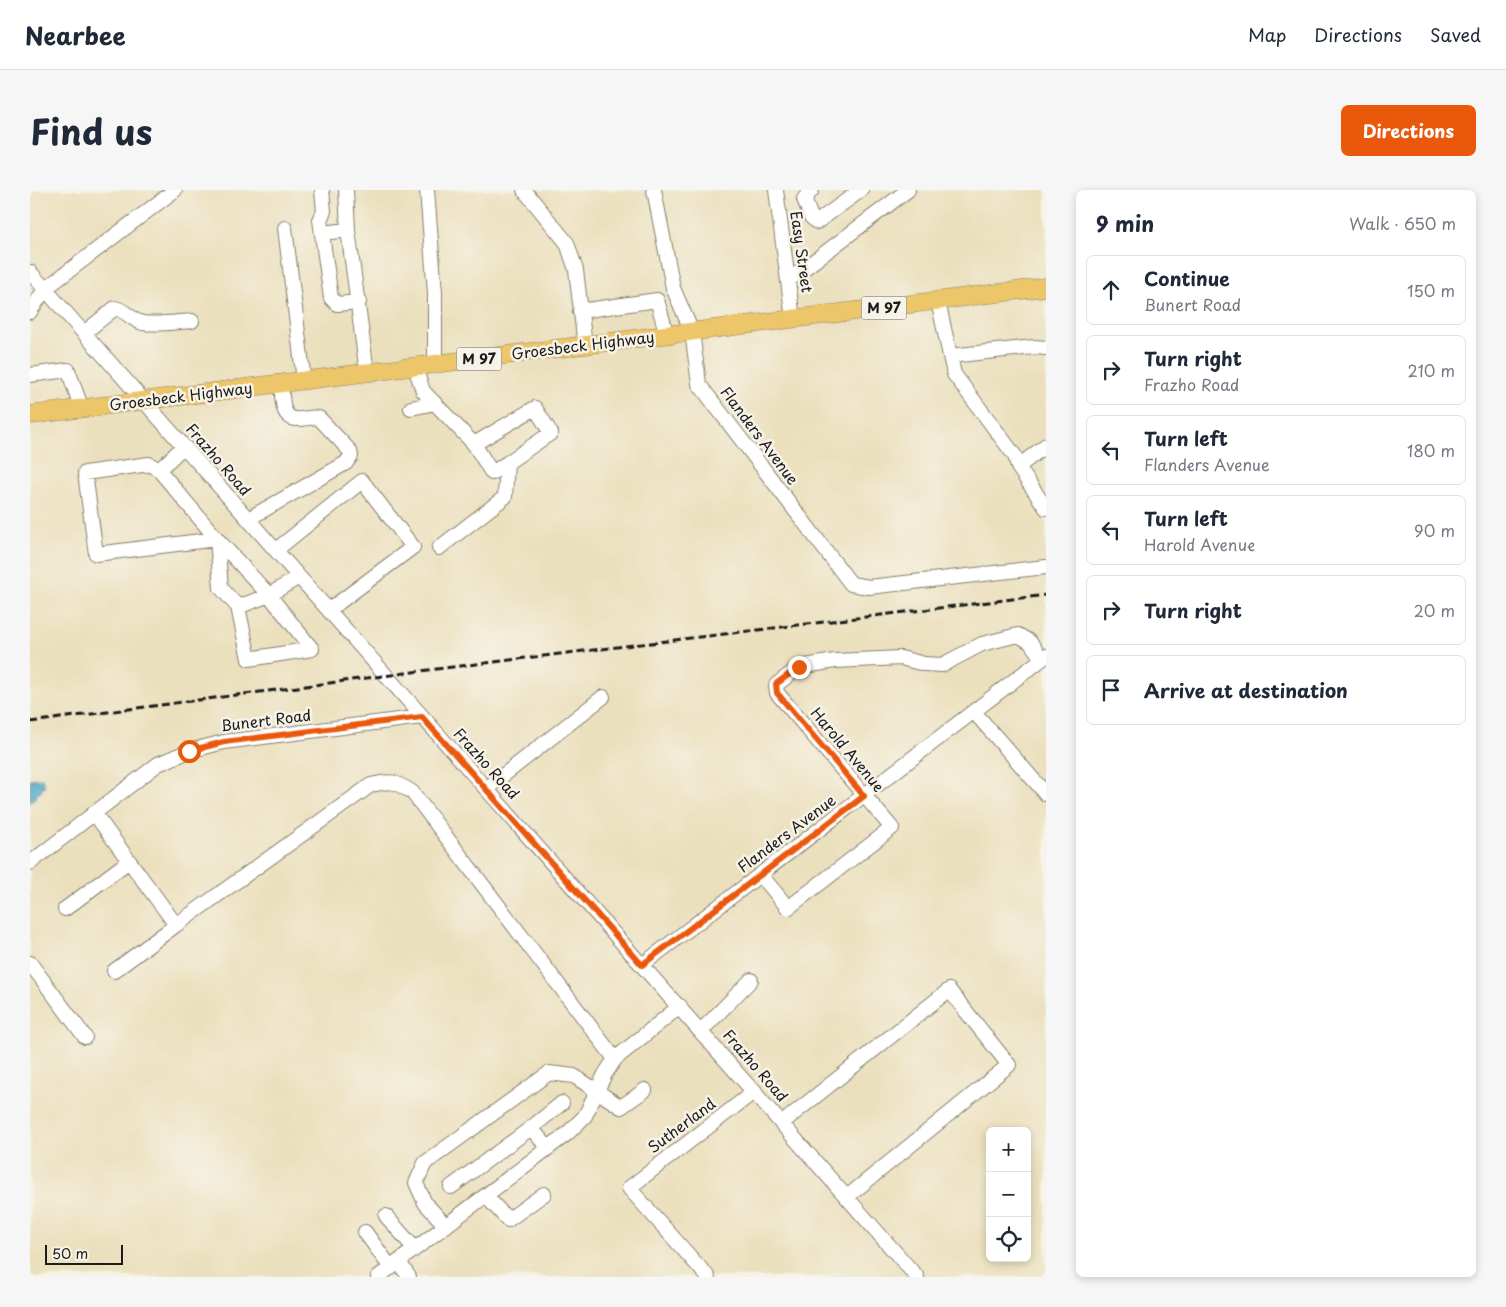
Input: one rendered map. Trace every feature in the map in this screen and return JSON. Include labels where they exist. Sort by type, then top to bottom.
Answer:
[{"type":"main road","name":"Groesbeck Highway","points":[[30,415],[1046,288]]},
{"type":"street","points":[[30,312],[45,290],[175,190]]},
{"type":"street","points":[[322,190],[324,210],[320,220],[331,298],[337,304],[359,302]]},
{"type":"street","points":[[346,190],[348,230],[367,373]]},
{"type":"street","points":[[427,190],[435,293],[436,365]]},
{"type":"street","points":[[524,190],[567,242],[576,270],[585,346]]},
{"type":"street","name":"Flanders Avenue","points":[[654,190],[673,288],[692,332],[699,384],[851,584],[869,587],[1046,567]]},
{"type":"street","name":"Easy Street","points":[[776,190],[793,319]]},
{"type":"street","points":[[812,190],[804,199],[811,217],[817,222],[861,190]]},
{"type":"street","points":[[789,280],[908,190]]},
{"type":"street","points":[[285,228],[304,382]]},
{"type":"street","points":[[322,233],[348,230]]},
{"type":"street","name":"Frazho Road","points":[[30,272],[422,717],[702,1030],[917,1277]]},
{"type":"street","points":[[580,311],[658,300],[668,335]]},
{"type":"street","points":[[938,301],[954,374],[1015,456],[1018,466],[1046,508]]},
{"type":"street","points":[[84,333],[115,308],[121,309],[134,320],[143,323],[192,321]]},
{"type":"street","points":[[950,356],[1034,347],[1046,348]]},
{"type":"street","points":[[416,367],[423,391],[474,444],[492,473],[551,433],[535,408],[474,444]]},
{"type":"street","points":[[30,375],[68,370],[82,409]]},
{"type":"street","points":[[248,519],[346,463],[351,456],[350,451],[320,418],[294,419],[288,416],[284,411],[281,384]]},
{"type":"street","points":[[411,408],[435,403]]},
{"type":"street","points":[[1018,466],[1046,445]]},
{"type":"street","points":[[159,470],[184,446]]},
{"type":"street","points":[[439,548],[505,497],[508,463]]},
{"type":"street","points":[[217,539],[96,554],[85,473],[149,464],[159,470],[217,539],[269,596],[312,649],[249,659],[238,607],[221,588],[217,539]]},
{"type":"street","points":[[276,550],[362,481],[413,547],[329,610]]},
{"type":"street","points":[[1035,492],[1046,484]]},
{"type":"street","points":[[238,607],[269,596],[299,577]]},
{"type":"street","name":"Harold Avenue","points":[[761,875],[788,908],[892,828],[777,693],[776,684],[799,667],[835,661],[901,658],[924,664],[942,665],[982,644],[1018,636],[1030,642],[1044,658]]},
{"type":"street","name":"Flanders Avenue","points":[[642,965],[975,713],[1044,658]]},
{"type":"street","points":[[486,789],[603,697]]},
{"type":"street","points":[[975,713],[1046,794]]},
{"type":"street","name":"Bunert Road","points":[[30,863],[158,764],[202,747],[224,742],[422,717]]},
{"type":"street","points":[[114,971],[371,785],[394,781],[412,792],[616,1059]]},
{"type":"street","points":[[94,813],[176,925]]},
{"type":"street","points":[[65,909],[129,860]]},
{"type":"street","points":[[30,963],[85,1037]]},
{"type":"street","points":[[702,1030],[752,980]]},
{"type":"street","points":[[782,1123],[949,990],[1009,1065],[847,1197]]},
{"type":"street","points":[[378,1277],[548,1148],[585,1116],[605,1074],[616,1059],[680,1006]]},
{"type":"street","points":[[446,1226],[425,1203],[416,1183],[425,1163],[549,1073],[574,1076],[621,1107],[645,1090]]},
{"type":"street","name":"Sutherland","points":[[708,1277],[629,1188],[755,1091]]},
{"type":"street","points":[[451,1187],[562,1103]]},
{"type":"street","points":[[531,1128],[548,1148]]},
{"type":"street","points":[[486,1196],[508,1220],[544,1194]]},
{"type":"street","points":[[386,1216],[415,1249]]},
{"type":"street","points":[[365,1232],[395,1265],[409,1277]]},
{"type":"water","points":[[42,778],[45,786],[30,803],[30,779]]},
{"type":"railway","points":[[30,722],[444,668],[1046,595]]},
{"type":"route","points":[[189,751],[224,742],[422,717],[642,965],[864,796],[777,693],[776,684],[784,676],[799,667]]}]
